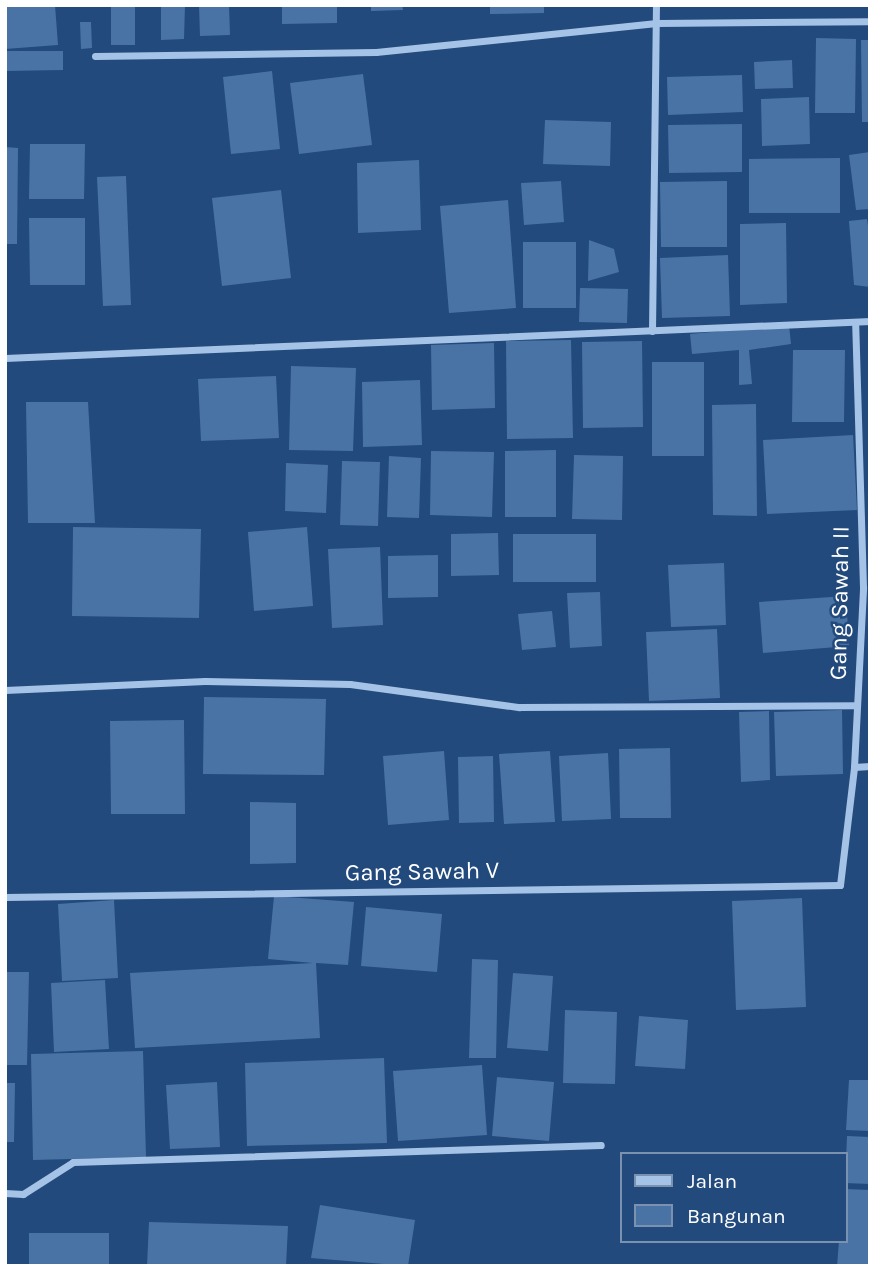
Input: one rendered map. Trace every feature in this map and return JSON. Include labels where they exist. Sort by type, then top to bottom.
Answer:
[{"type":"street","points":[[652,331],[656,5]]},
{"type":"street","points":[[95,56],[376,52],[657,23],[870,21]]},
{"type":"street","points":[[5,358],[870,321]]},
{"type":"street","name":"Gang Sawah II","points":[[840,885],[854,766],[863,587],[855,322]]},
{"type":"street","points":[[5,690],[219,681],[350,684],[519,707],[857,705]]},
{"type":"street","points":[[854,766],[870,766]]},
{"type":"street","name":"Gang Sawah V","points":[[5,897],[840,885]]},
{"type":"street","points":[[5,1192],[23,1194],[72,1162],[601,1145]]},
{"type":"building","points":[[5,5],[55,5],[58,45],[5,49]]},
{"type":"building","points":[[111,5],[135,5],[135,45],[111,45]]},
{"type":"building","points":[[161,5],[185,5],[184,39],[161,40]]},
{"type":"building","points":[[199,5],[229,5],[230,35],[200,36]]},
{"type":"building","points":[[282,5],[337,5],[337,23],[282,24]]},
{"type":"building","points":[[371,5],[402,5],[403,10],[371,11]]},
{"type":"building","points":[[490,5],[544,5],[544,13],[490,14]]},
{"type":"building","points":[[80,22],[91,22],[92,48],[81,49]]},
{"type":"building","points":[[816,38],[856,39],[855,113],[815,113]]},
{"type":"building","points":[[861,40],[870,40],[870,122],[862,122]]},
{"type":"building","points":[[5,51],[63,51],[63,70],[5,71]]},
{"type":"building","points":[[792,60],[793,88],[755,89],[754,62]]},
{"type":"building","points":[[272,71],[280,149],[231,154],[223,77]]},
{"type":"building","points":[[363,74],[372,145],[299,154],[290,83]]},
{"type":"building","points":[[742,75],[743,112],[668,115],[667,77]]},
{"type":"building","points":[[809,97],[810,144],[762,146],[761,99]]},
{"type":"building","points":[[545,120],[611,122],[610,166],[543,164]]},
{"type":"building","points":[[742,124],[742,172],[669,173],[668,125]]},
{"type":"building","points":[[30,144],[85,144],[84,199],[29,199]]},
{"type":"building","points":[[5,147],[18,148],[17,244],[5,244]]},
{"type":"building","points":[[870,152],[870,209],[856,210],[849,155]]},
{"type":"building","points":[[840,158],[840,213],[749,213],[749,159]]},
{"type":"building","points":[[419,160],[421,230],[358,233],[357,163]]},
{"type":"building","points":[[126,176],[131,305],[103,306],[97,177]]},
{"type":"building","points":[[561,181],[564,222],[524,225],[521,183]]},
{"type":"building","points":[[727,181],[727,247],[661,247],[660,182]]},
{"type":"building","points":[[281,190],[291,278],[222,286],[212,198]]},
{"type":"building","points":[[508,200],[516,308],[449,313],[440,206]]},
{"type":"building","points":[[29,218],[85,218],[85,285],[30,285]]},
{"type":"building","points":[[867,219],[870,287],[854,285],[849,221]]},
{"type":"building","points":[[786,223],[787,303],[740,305],[740,224]]},
{"type":"building","points":[[589,240],[614,249],[619,272],[588,281]]},
{"type":"building","points":[[523,242],[576,242],[576,308],[523,308]]},
{"type":"building","points":[[728,255],[730,316],[662,318],[660,258]]},
{"type":"building","points":[[580,288],[628,289],[627,323],[579,322]]},
{"type":"building","points":[[789,325],[791,344],[749,350],[752,384],[739,385],[739,350],[692,354],[690,334]]},
{"type":"building","points":[[571,340],[573,438],[507,439],[506,341]]},
{"type":"building","points":[[642,341],[643,427],[583,428],[582,342]]},
{"type":"building","points":[[494,343],[495,408],[432,410],[431,345]]},
{"type":"building","points":[[793,350],[845,350],[844,422],[792,422]]},
{"type":"building","points":[[652,362],[704,362],[704,456],[652,456]]},
{"type":"building","points":[[291,366],[356,368],[353,451],[289,450]]},
{"type":"building","points":[[276,376],[279,438],[201,441],[198,379]]},
{"type":"building","points":[[420,380],[422,445],[363,447],[362,382]]},
{"type":"building","points":[[26,402],[88,402],[95,523],[28,523]]},
{"type":"building","points":[[756,404],[757,516],[713,515],[712,405]]},
{"type":"building","points":[[853,435],[857,510],[767,514],[763,440]]},
{"type":"building","points":[[556,450],[556,517],[505,517],[505,451]]},
{"type":"building","points":[[431,451],[494,452],[492,517],[430,515]]},
{"type":"building","points":[[574,455],[623,456],[622,520],[572,519]]},
{"type":"building","points":[[389,456],[421,458],[419,518],[387,517]]},
{"type":"building","points":[[342,461],[380,462],[378,526],[340,525]]},
{"type":"building","points":[[286,463],[328,465],[326,513],[285,511]]},
{"type":"building","points":[[73,527],[201,529],[199,618],[72,616]]},
{"type":"building","points":[[307,527],[313,606],[254,611],[248,532]]},
{"type":"building","points":[[498,533],[499,575],[451,576],[451,534]]},
{"type":"building","points":[[513,534],[596,534],[596,582],[513,582]]},
{"type":"building","points":[[380,547],[383,625],[332,628],[328,549]]},
{"type":"building","points":[[438,555],[438,597],[388,598],[388,556]]},
{"type":"building","points":[[724,563],[726,625],[671,627],[668,565]]},
{"type":"building","points":[[600,592],[602,646],[570,648],[567,593]]},
{"type":"building","points":[[846,596],[849,646],[763,653],[759,602]]},
{"type":"building","points":[[552,611],[556,647],[522,650],[518,614]]},
{"type":"building","points":[[717,629],[720,698],[649,701],[646,632]]},
{"type":"building","points":[[204,697],[326,699],[324,775],[203,774]]},
{"type":"building","points":[[842,710],[843,774],[776,776],[774,712]]},
{"type":"building","points":[[769,711],[770,780],[741,782],[739,712]]},
{"type":"building","points":[[184,720],[185,814],[111,814],[110,721]]},
{"type":"building","points":[[670,748],[671,818],[620,818],[619,749]]},
{"type":"building","points":[[444,751],[449,820],[388,825],[383,756]]},
{"type":"building","points":[[550,751],[555,822],[504,824],[499,754]]},
{"type":"building","points":[[608,753],[611,819],[562,821],[559,756]]},
{"type":"building","points":[[493,756],[494,822],[459,823],[458,757]]},
{"type":"building","points":[[250,802],[296,803],[296,863],[250,864]]},
{"type":"building","points":[[274,896],[354,902],[348,965],[316,963],[320,1038],[135,1048],[130,973],[313,963],[268,959]]},
{"type":"building","points":[[802,898],[806,1007],[736,1010],[732,901]]},
{"type":"building","points":[[114,900],[118,978],[62,981],[58,904]]},
{"type":"building","points":[[366,907],[442,914],[437,972],[361,966]]},
{"type":"building","points":[[472,959],[498,960],[496,1058],[469,1058]]},
{"type":"building","points":[[5,972],[29,972],[27,1065],[5,1065]]},
{"type":"building","points":[[513,973],[553,976],[548,1051],[507,1048]]},
{"type":"building","points":[[105,980],[109,1049],[54,1052],[51,983]]},
{"type":"building","points":[[565,1010],[617,1012],[615,1084],[563,1083]]},
{"type":"building","points":[[639,1016],[688,1020],[685,1069],[635,1066]]},
{"type":"building","points":[[143,1051],[146,1157],[33,1160],[31,1054]]},
{"type":"building","points":[[384,1058],[387,1143],[247,1146],[245,1063]]},
{"type":"building","points":[[482,1065],[487,1135],[398,1141],[393,1071]]},
{"type":"building","points":[[497,1077],[554,1082],[549,1141],[492,1136]]},
{"type":"building","points":[[849,1080],[870,1080],[870,1131],[846,1130]]},
{"type":"building","points":[[217,1082],[220,1147],[170,1149],[166,1085]]},
{"type":"building","points":[[5,1083],[15,1083],[14,1142],[5,1142]]},
{"type":"building","points":[[847,1136],[870,1137],[870,1184],[847,1183]]},
{"type":"building","points":[[847,1189],[870,1190],[870,1266],[837,1266],[839,1243],[847,1243]]},
{"type":"building","points":[[320,1205],[415,1220],[408,1266],[311,1258]]},
{"type":"building","points":[[149,1222],[288,1226],[286,1266],[147,1266]]},
{"type":"building","points":[[29,1233],[109,1233],[109,1266],[29,1266]]}]
